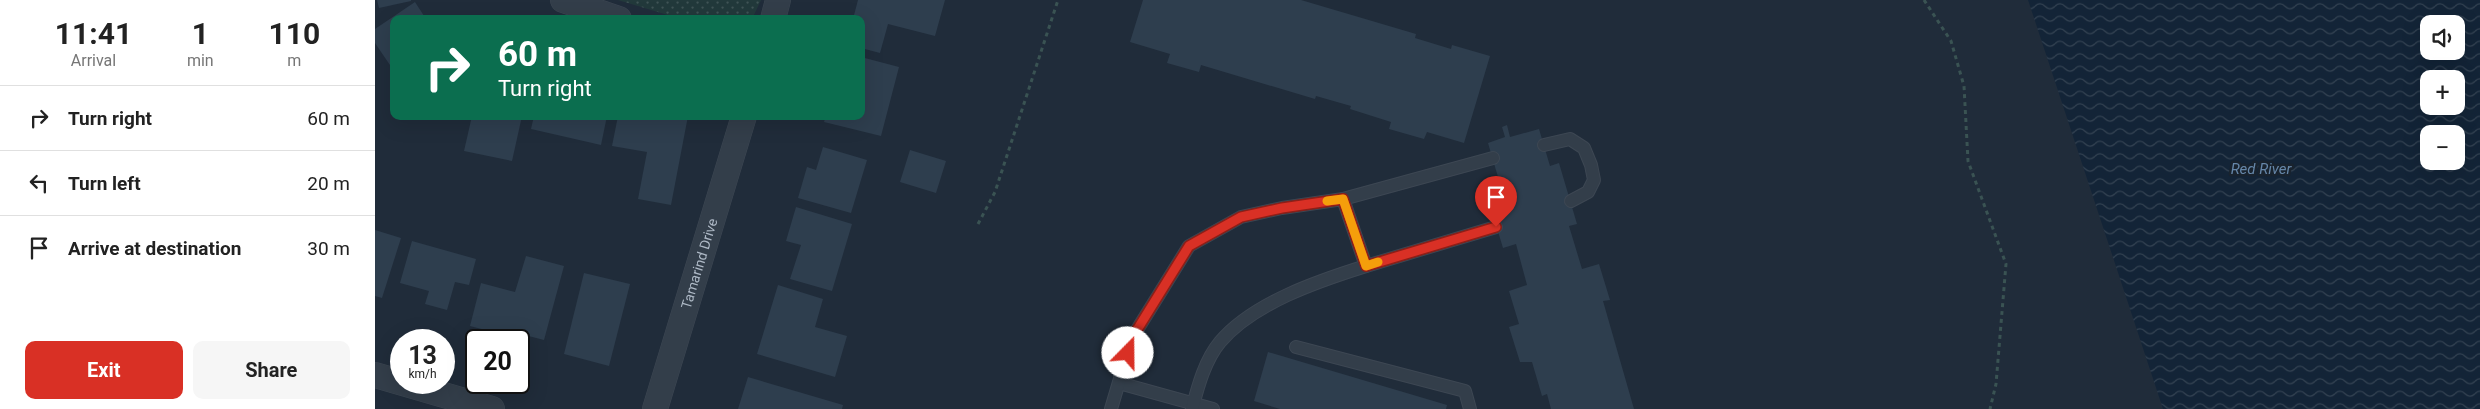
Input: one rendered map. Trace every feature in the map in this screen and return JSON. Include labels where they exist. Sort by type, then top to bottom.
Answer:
[{"type":"street","points":[[563,0],[607,15]]},
{"type":"street","points":[[774,15],[779,0]]},
{"type":"street","name":"Tamarind Drive","points":[[655,409],[743,120]]},
{"type":"street","points":[[375,375],[492,409]]},
{"type":"lane","points":[[1544,145],[1569,139],[1584,148],[1591,165],[1594,180],[1588,192],[1571,201]]},
{"type":"lane","points":[[1111,409],[1132,338],[1189,246],[1241,217],[1282,208],[1343,199],[1493,158]]},
{"type":"lane","points":[[1343,199],[1366,266]]},
{"type":"lane","points":[[1193,406],[1199,380],[1220,342],[1259,309],[1319,280],[1496,227]]},
{"type":"lane","points":[[1297,348],[1465,391],[1470,409]]},
{"type":"lane","points":[[1119,383],[1193,406],[1213,409]]},
{"type":"path","points":[[977,224],[995,192],[1058,0]]},
{"type":"path","points":[[1924,0],[1951,41],[1964,86],[1968,161],[2006,264],[1996,384],[1990,409]]},
{"type":"green space","points":[[618,0],[761,0],[754,15],[668,15]]},
{"type":"water","name":"Red River","points":[[2028,0],[2480,0],[2480,409],[2163,409]]},
{"type":"building","points":[[377,0],[411,0],[411,1],[379,8]]},
{"type":"building","points":[[858,0],[945,0],[935,36],[888,24],[880,53],[865,49],[865,15],[854,15]]},
{"type":"building","points":[[1143,0],[1301,0],[1416,34],[1415,38],[1451,49],[1452,45],[1490,56],[1464,143],[1427,132],[1424,139],[1389,129],[1391,122],[1350,109],[1351,106],[1316,96],[1315,99],[1201,65],[1199,72],[1167,63],[1170,54],[1130,42]]},
{"type":"building","points":[[415,2],[423,15],[396,15]]},
{"type":"building","points":[[390,19],[390,65],[375,43],[375,29]]},
{"type":"building","points":[[865,58],[899,67],[881,136],[824,122],[825,120],[865,120]]},
{"type":"building","points":[[471,120],[521,120],[512,161],[464,151]]},
{"type":"building","points":[[533,120],[606,120],[601,145],[531,129]]},
{"type":"building","points":[[617,120],[687,120],[671,205],[638,199],[647,152],[612,146]]},
{"type":"building","points":[[1507,125],[1510,137],[1539,129],[1550,166],[1559,163],[1577,224],[1569,226],[1582,269],[1599,264],[1610,300],[1603,301],[1634,409],[1551,409],[1547,394],[1542,396],[1532,362],[1520,362],[1509,327],[1519,324],[1509,291],[1527,285],[1516,244],[1503,248],[1483,182],[1498,177],[1488,143],[1505,137],[1502,127]]},
{"type":"building","points":[[823,147],[867,160],[851,213],[798,198],[807,167],[816,170]]},
{"type":"building","points":[[910,150],[946,161],[936,193],[900,182]]},
{"type":"building","points":[[796,207],[852,224],[832,291],[790,279],[801,245],[786,241]]},
{"type":"building","points":[[375,230],[401,238],[382,298],[375,296]]},
{"type":"building","points":[[412,241],[476,259],[469,285],[455,282],[447,310],[425,304],[429,291],[400,283]]},
{"type":"building","points":[[526,256],[564,266],[544,340],[530,336],[530,329],[482,329],[470,326],[481,283],[515,292]]},
{"type":"building","points":[[584,273],[630,284],[609,366],[564,354]]},
{"type":"building","points":[[778,285],[823,299],[815,327],[847,336],[835,377],[757,354]]},
{"type":"building","points":[[1268,352],[1447,405],[1446,409],[1280,409],[1254,401]]},
{"type":"building","points":[[748,377],[843,405],[842,409],[738,409]]},
{"type":"slow traffic","points":[[1327,201],[1343,199],[1366,266],[1378,262]]},
{"type":"route","points":[[1128,353],[1132,338],[1189,246],[1241,217],[1282,208],[1343,199],[1366,266],[1496,227]]}]
